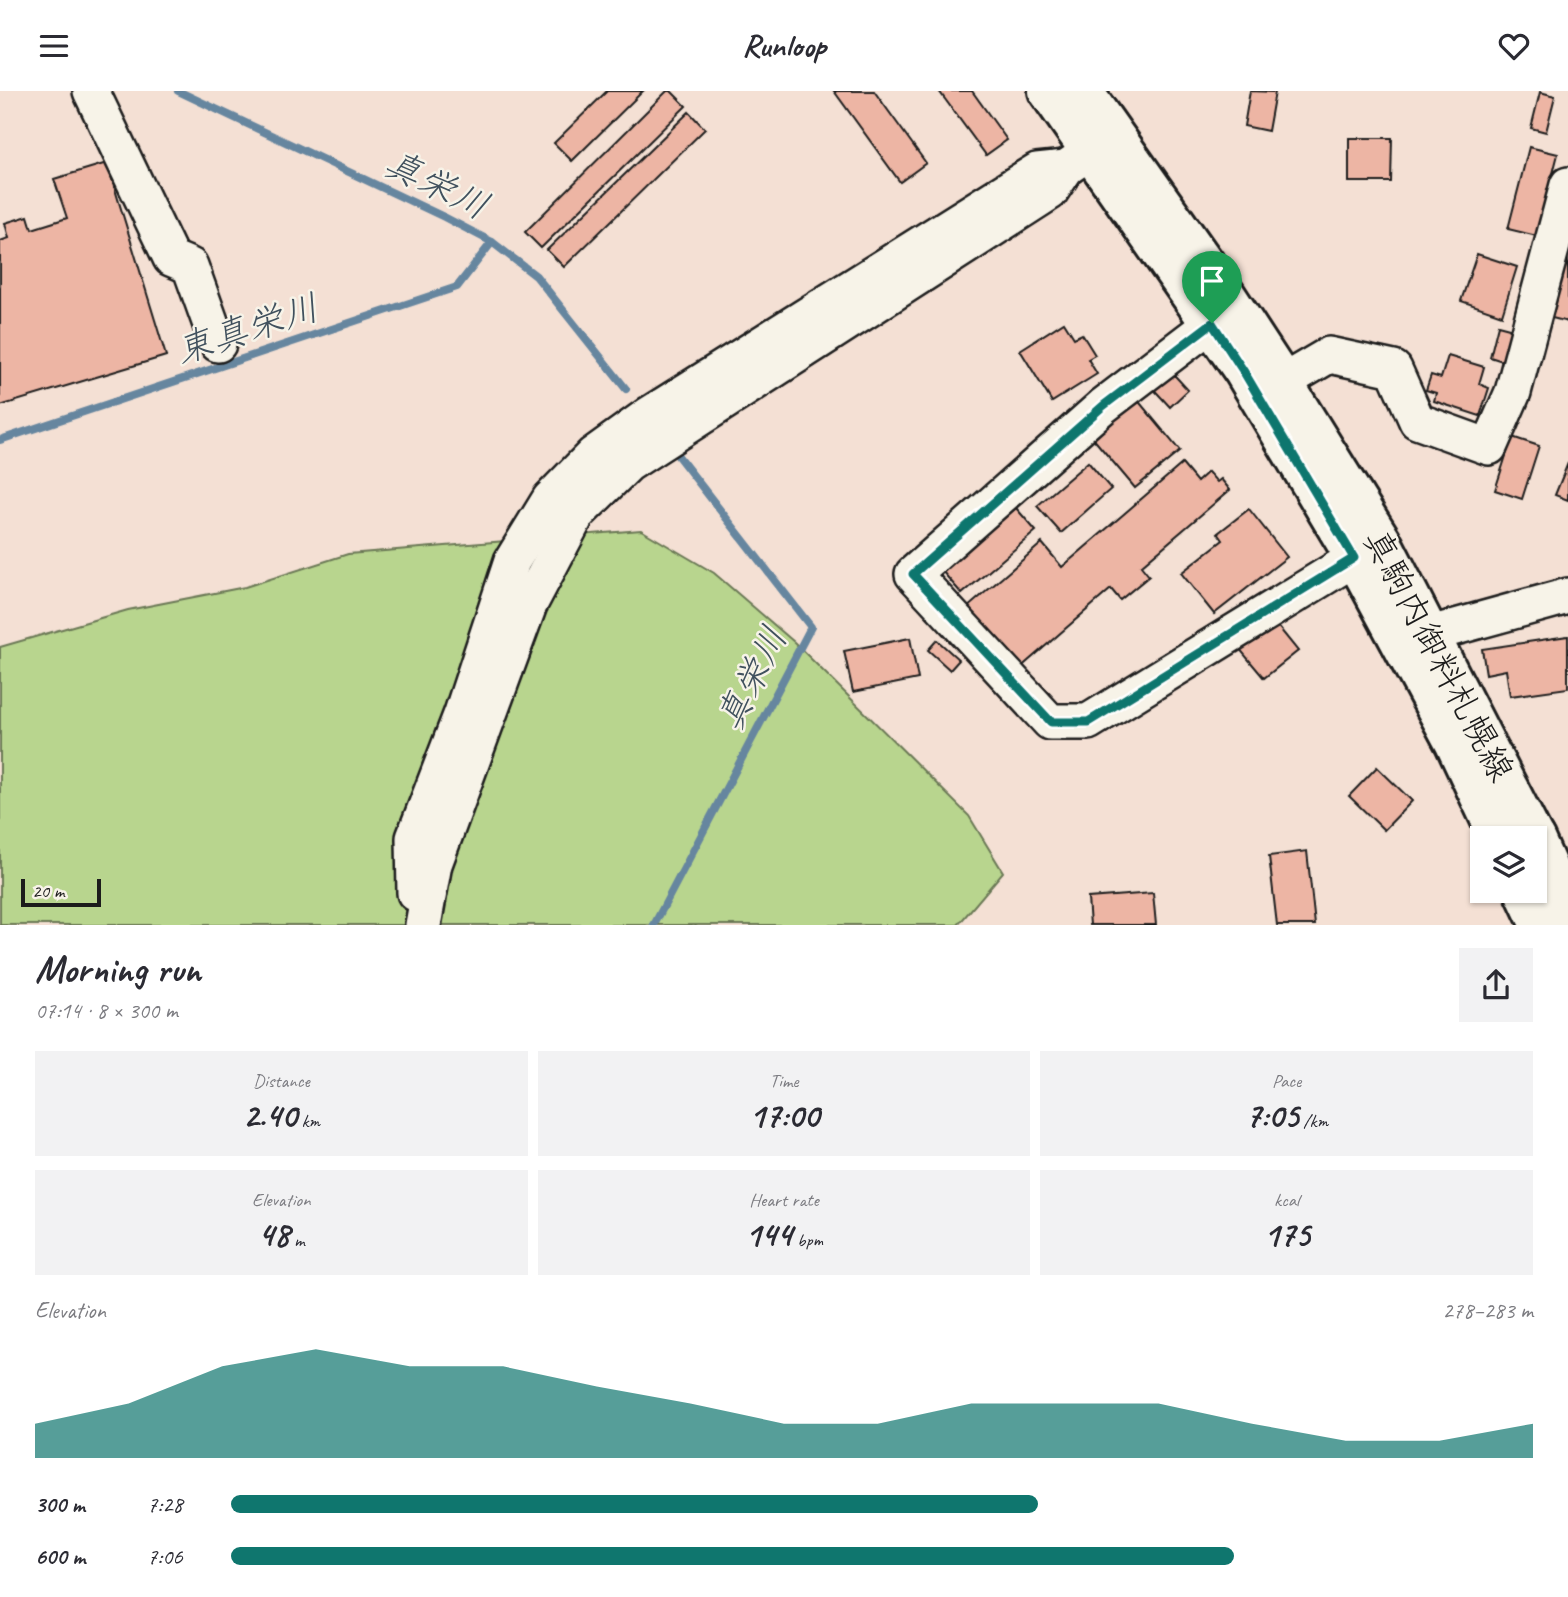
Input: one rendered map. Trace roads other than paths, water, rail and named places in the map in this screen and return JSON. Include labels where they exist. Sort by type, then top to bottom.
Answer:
[{"type":"main road","name":"真駒内御料札幌線","points":[[1048,91],[1244,372],[1354,558],[1454,742],[1493,826]]},
{"type":"main road","name":"真駒内御料札幌線","points":[[1083,91],[1090,151],[1213,275],[1283,382],[1381,540],[1527,826]]},
{"type":"main road","name":"真駒内御料札幌線","points":[[1547,867],[1568,913]]},
{"type":"main road","points":[[1530,903],[1540,925]]},
{"type":"street","points":[[92,91],[171,258],[190,266],[218,344]]},
{"type":"street","points":[[416,925],[414,838],[462,713],[512,561],[550,499],[593,455],[650,414],[1037,171],[1090,151]]},
{"type":"street","points":[[423,925],[434,864],[529,605],[577,514],[628,464],[1050,192],[1090,151]]},
{"type":"street","points":[[1283,382],[1329,355],[1394,369],[1418,421],[1489,447],[1513,392],[1568,185]]},
{"type":"street","points":[[1212,323],[1103,406],[913,574],[1051,722],[1088,722],[1354,558]]},
{"type":"street","points":[[1430,633],[1568,596]]},
{"type":"waterway","name":"真栄川","points":[[178,91],[492,242],[536,276],[626,389]]},
{"type":"waterway","name":"東真栄川","points":[[0,440],[457,287],[492,242]]},
{"type":"waterway","name":"真栄川","points":[[654,925],[811,627],[671,447]]}]
